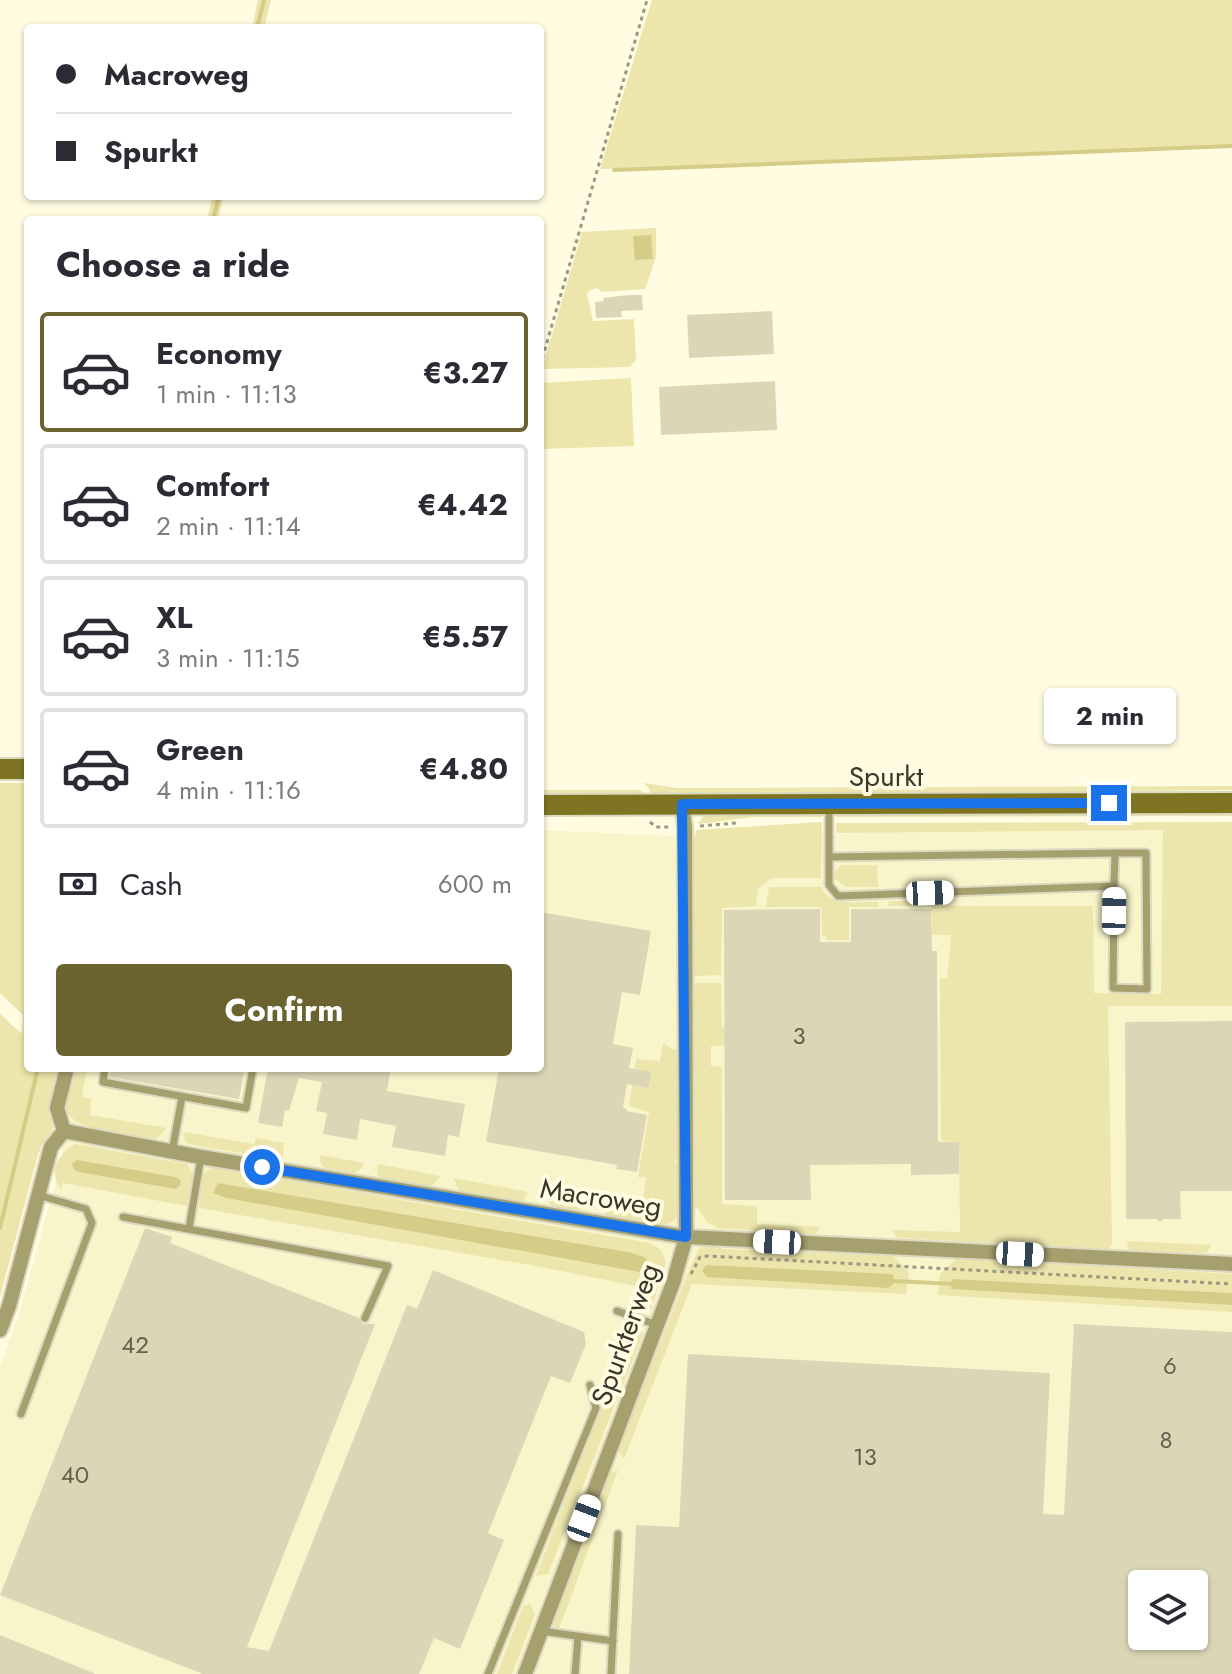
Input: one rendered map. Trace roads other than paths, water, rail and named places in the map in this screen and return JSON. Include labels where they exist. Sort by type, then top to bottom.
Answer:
[{"type":"street","points":[[0,769],[24,769]]},
{"type":"street","name":"Spurkt","points":[[544,805],[1232,803]]},
{"type":"street","name":"Spurkterweg","points":[[525,1674],[657,1325],[686,1237],[682,804]]},
{"type":"street","points":[[0,1330],[51,1147],[64,1131],[57,1108],[66,1072]]},
{"type":"street","name":"Macroweg","points":[[64,1131],[201,1157],[686,1237],[1232,1264]]},
{"type":"lane","points":[[830,804],[829,885],[838,896],[1114,886]]},
{"type":"lane","points":[[829,857],[1115,853],[1146,853],[1147,989],[1113,988],[1115,853]]},
{"type":"lane","points":[[104,1072],[103,1082],[246,1108],[252,1072]]},
{"type":"lane","points":[[172,1152],[182,1097]]},
{"type":"lane","points":[[189,1228],[201,1157]]},
{"type":"lane","points":[[21,1414],[92,1223],[86,1209],[38,1195]]},
{"type":"lane","points":[[123,1217],[388,1266],[365,1318]]},
{"type":"lane","points":[[617,1311],[657,1325]]},
{"type":"lane","points":[[488,1674],[596,1408],[590,1385]]},
{"type":"lane","points":[[611,1674],[618,1534]]},
{"type":"lane","points":[[541,1631],[613,1641]]},
{"type":"lane","points":[[575,1674],[578,1637]]},
{"type":"waterway","points":[[258,24],[264,0]]},
{"type":"waterway","points":[[614,170],[1232,146]]},
{"type":"waterway","points":[[214,216],[218,200]]},
{"type":"waterway","points":[[0,1228],[37,1072]]},
{"type":"waterway","points":[[893,1281],[955,1284]]}]
